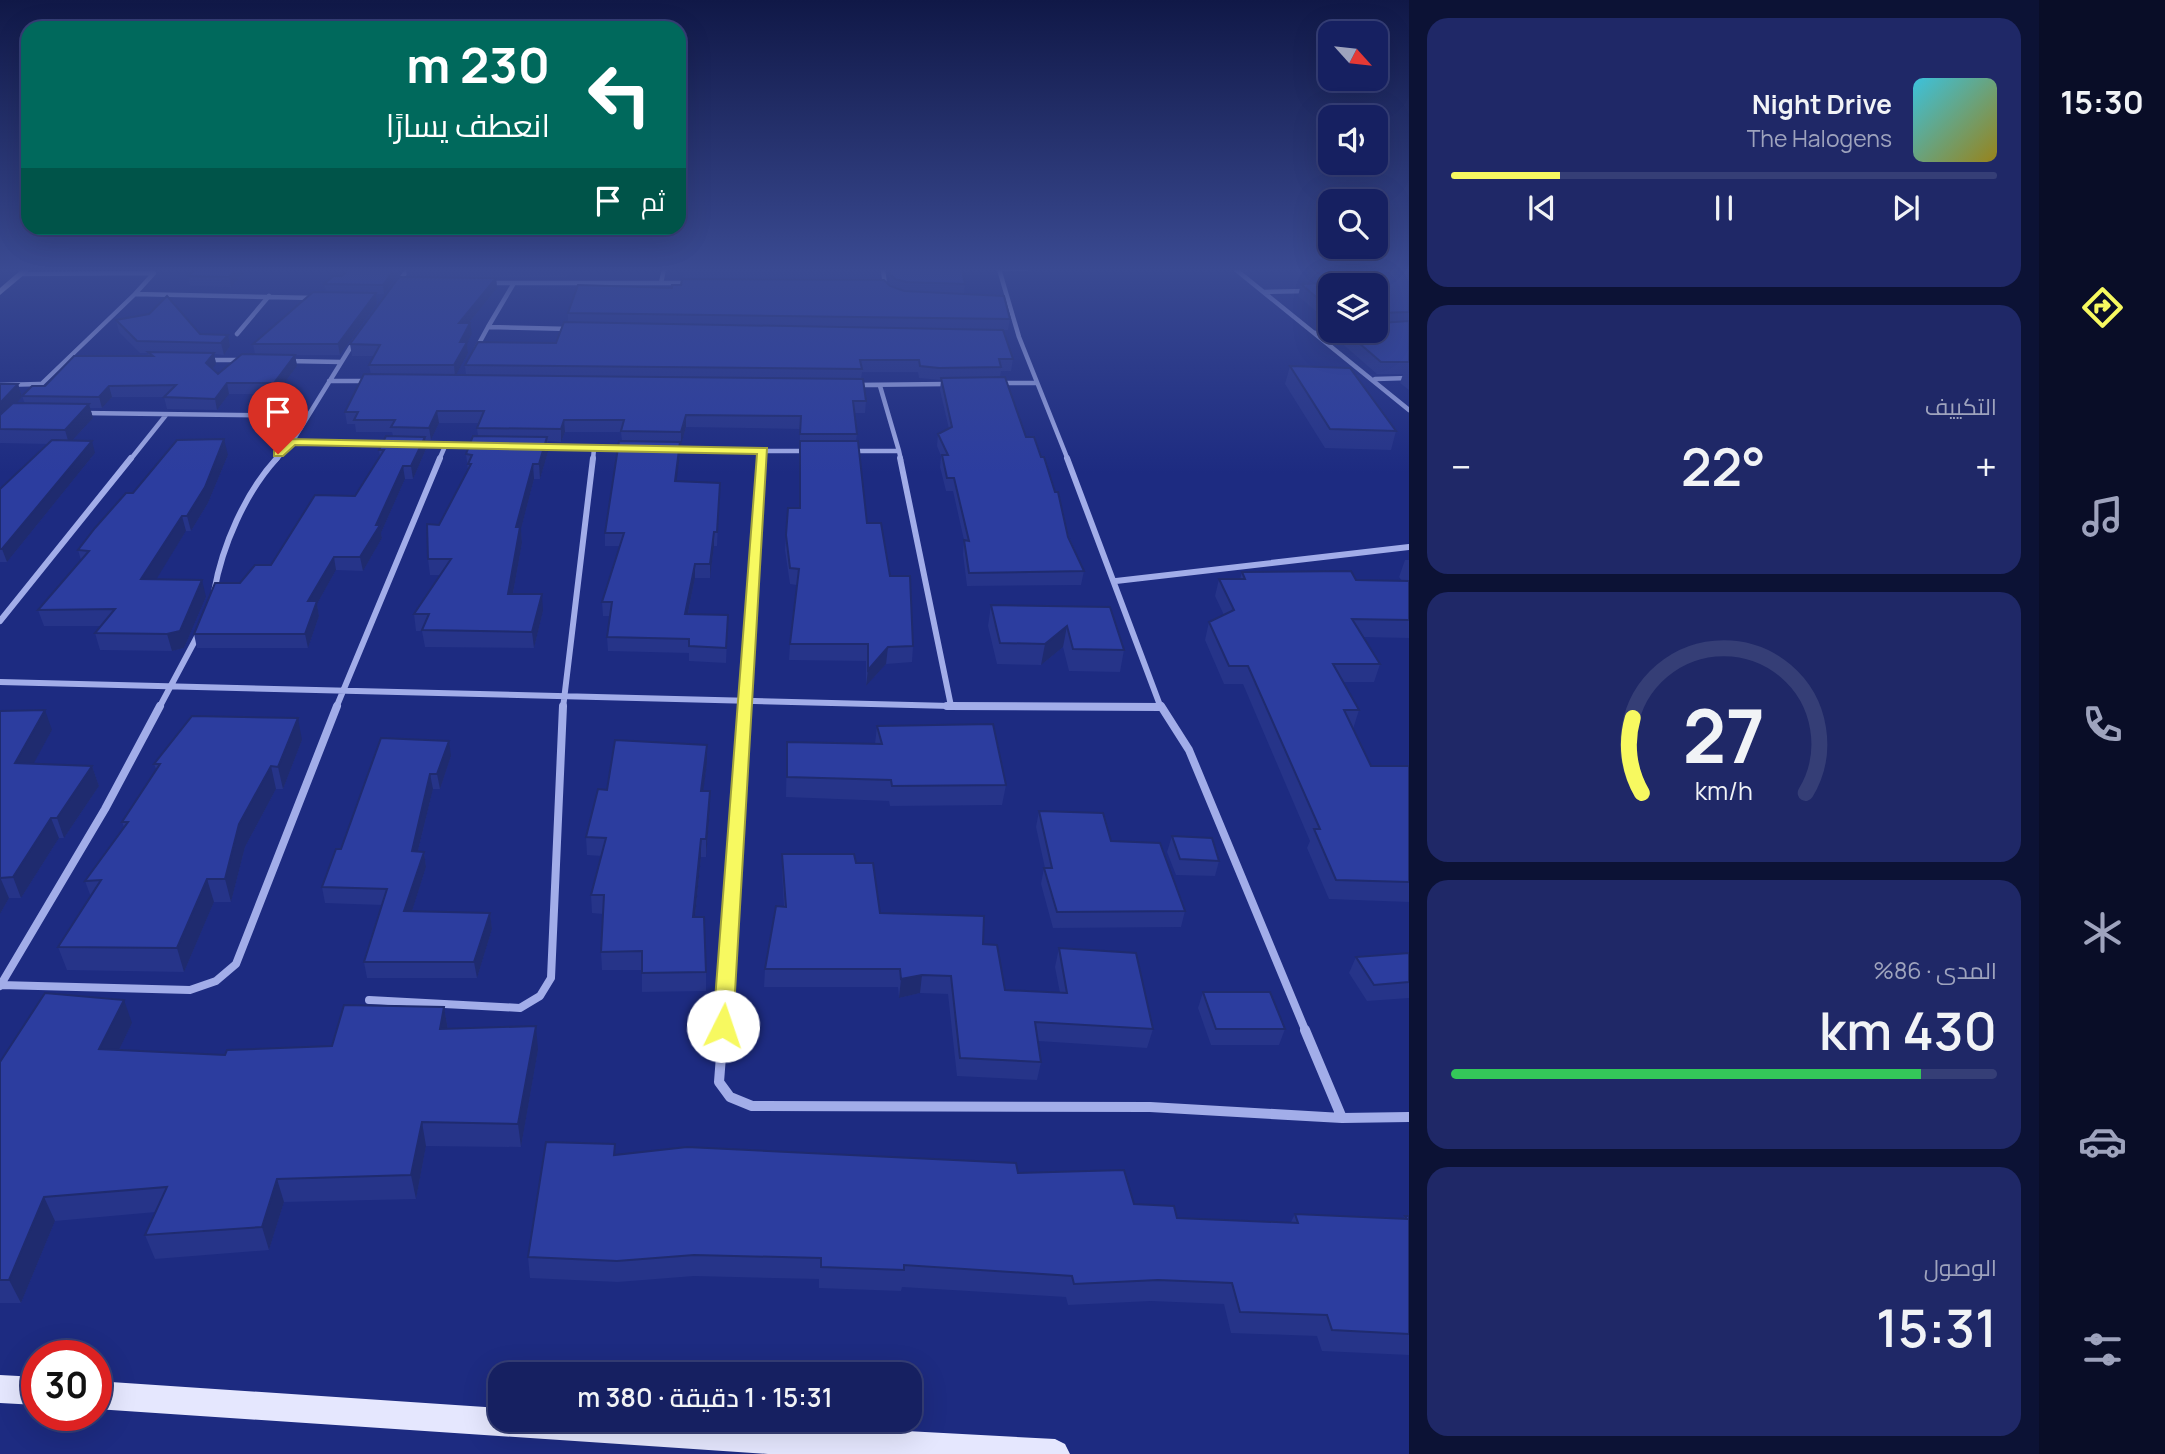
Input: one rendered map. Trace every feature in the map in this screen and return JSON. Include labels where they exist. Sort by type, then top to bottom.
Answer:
[{"type":"main road","points":[[0,1389],[21,1390]]},
{"type":"main road","points":[[112,1396],[866,1446],[1055,1454]]},
{"type":"street","points":[[23,403],[88,337]]},
{"type":"street","points":[[210,604],[220,556],[264,472],[292,442],[358,337]]},
{"type":"street","points":[[470,360],[483,337]]},
{"type":"street","points":[[1005,337],[1019,337],[1116,581],[1161,707],[1189,750],[1342,1118]]},
{"type":"street","points":[[1319,337],[1409,410]]},
{"type":"street","points":[[67,356],[80,357]]},
{"type":"street","points":[[198,360],[250,360]]},
{"type":"street","points":[[276,361],[341,362]]},
{"type":"street","points":[[1374,379],[1409,378]]},
{"type":"street","points":[[329,381],[380,381]]},
{"type":"street","points":[[984,383],[1037,383]]},
{"type":"street","points":[[0,385],[40,384]]},
{"type":"street","points":[[852,386],[958,384]]},
{"type":"street","points":[[880,386],[899,451],[951,706]]},
{"type":"street","points":[[69,413],[307,416]]},
{"type":"street","points":[[0,621],[166,415]]},
{"type":"street","points":[[292,442],[486,445]]},
{"type":"street","points":[[201,629],[105,809],[0,985],[190,990],[216,981],[236,964],[343,691],[446,444]]},
{"type":"street","points":[[527,446],[633,449]]},
{"type":"street","points":[[369,1000],[520,1008],[540,996],[551,978],[554,959],[563,698],[594,448]]},
{"type":"street","points":[[659,449],[817,451]]},
{"type":"street","points":[[763,451],[743,701],[719,1082],[726,1096],[740,1106],[779,1108],[1150,1107],[1342,1118],[1409,1117]]},
{"type":"street","points":[[844,451],[899,451]]},
{"type":"street","points":[[1116,581],[1326,559],[1409,547]]},
{"type":"street","points":[[0,682],[563,698],[951,706],[1161,707]]},
{"type":"building","points":[[133,337],[226,337],[221,343],[137,341]]},
{"type":"building","points":[[261,337],[343,337],[338,344],[253,344]]},
{"type":"building","points":[[355,337],[463,337],[460,342],[467,342],[454,365],[369,365],[380,345],[350,344]]},
{"type":"building","points":[[558,337],[1005,337],[1013,359],[999,359],[1001,367],[939,368],[920,366],[919,360],[860,360],[862,369],[465,365],[478,342],[556,343]]},
{"type":"building","points":[[1388,337],[1409,337],[1409,362],[1381,362],[1359,343],[1388,343]]},
{"type":"building","points":[[148,352],[214,353],[206,363],[218,374],[242,354],[295,355],[274,383],[227,383],[215,399],[164,397],[176,385],[109,386],[99,397],[22,396],[32,386],[45,386],[74,356],[153,356]]},
{"type":"building","points":[[1290,366],[1350,368],[1396,431],[1330,429]]},
{"type":"building","points":[[364,374],[863,379],[866,401],[853,401],[857,434],[800,434],[801,416],[686,415],[681,432],[621,431],[624,420],[564,420],[561,429],[477,428],[484,411],[437,411],[429,428],[391,427],[395,420],[354,420],[358,412],[345,412]]},
{"type":"building","points":[[1005,377],[1026,437],[1034,437],[1041,457],[1044,457],[1055,492],[1058,492],[1068,537],[1084,571],[969,573],[964,540],[969,541],[954,478],[947,478],[942,455],[948,455],[938,434],[952,427],[941,378]]},
{"type":"building","points":[[0,384],[18,384],[0,403]]},
{"type":"building","points":[[13,403],[89,404],[65,430],[0,429],[0,415]]},
{"type":"building","points":[[386,436],[425,437],[411,466],[403,466],[376,525],[380,525],[360,557],[334,557],[308,601],[317,601],[305,634],[194,634],[215,583],[240,583],[255,565],[271,565],[315,495],[355,496],[384,450],[379,450]]},
{"type":"building","points":[[473,436],[547,437],[539,464],[533,464],[516,527],[520,527],[508,594],[542,594],[532,632],[422,630],[429,614],[414,614],[451,559],[428,559],[427,524],[439,525],[471,464],[468,464],[472,455],[466,454]]},
{"type":"building","points":[[224,439],[205,487],[187,516],[182,516],[141,579],[202,580],[180,631],[167,634],[95,633],[115,609],[38,610],[89,551],[78,550],[95,528],[126,493],[133,493],[177,440]]},
{"type":"building","points":[[52,440],[92,441],[0,549],[0,489]]},
{"type":"building","points":[[619,441],[680,442],[675,481],[720,483],[717,532],[714,532],[710,564],[695,564],[685,614],[728,615],[726,648],[689,646],[689,639],[607,637],[612,602],[602,602],[624,533],[605,533]]},
{"type":"building","points":[[800,441],[858,441],[867,523],[881,523],[890,576],[910,576],[913,646],[888,647],[868,670],[868,644],[790,644],[799,569],[790,568],[786,535],[788,508],[800,508]]},
{"type":"building","points":[[1351,571],[1356,580],[1409,581],[1409,620],[1352,619],[1380,664],[1333,664],[1359,710],[1344,710],[1371,766],[1409,766],[1409,882],[1336,880],[1314,829],[1320,829],[1248,666],[1229,666],[1209,622],[1234,610],[1219,579],[1245,579],[1242,572]]},
{"type":"building","points":[[991,605],[1110,607],[1124,650],[1073,649],[1067,626],[1045,644],[1000,643]]},
{"type":"building","points":[[45,710],[15,763],[92,766],[57,818],[51,818],[13,877],[0,878],[0,711]]},
{"type":"building","points":[[192,716],[298,718],[278,767],[271,766],[239,824],[225,879],[207,879],[177,948],[58,947],[101,880],[85,881],[128,822],[122,822],[160,764],[154,764]]},
{"type":"building","points":[[993,724],[1006,785],[892,786],[891,780],[787,777],[787,742],[882,744],[877,726]]},
{"type":"building","points":[[381,738],[449,741],[437,774],[430,774],[412,851],[424,852],[404,911],[490,913],[474,962],[364,962],[387,889],[322,887],[336,849],[341,849]]},
{"type":"building","points":[[615,740],[707,745],[701,791],[710,791],[706,839],[701,839],[693,917],[704,917],[706,972],[642,973],[642,951],[601,952],[604,895],[591,895],[606,838],[586,837],[598,789],[607,790]]},
{"type":"building","points":[[1039,811],[1103,813],[1111,841],[1160,843],[1185,911],[1057,912],[1044,868],[1052,868]]},
{"type":"building","points":[[1172,836],[1212,838],[1219,861],[1180,859]]},
{"type":"building","points":[[782,854],[854,854],[856,863],[873,863],[880,913],[984,916],[983,944],[997,945],[1005,990],[1067,993],[1059,948],[1136,953],[1153,1029],[1035,1022],[1041,1062],[960,1058],[951,976],[922,975],[901,979],[900,969],[765,969],[776,906],[786,907]]},
{"type":"building","points":[[1409,953],[1409,982],[1374,985],[1356,957]]},
{"type":"building","points":[[1203,992],[1270,992],[1285,1029],[1216,1029]]},
{"type":"building","points":[[45,993],[124,1000],[99,1049],[225,1055],[227,1050],[332,1046],[344,1005],[444,1007],[440,1029],[536,1026],[518,1124],[422,1122],[411,1175],[277,1179],[262,1227],[145,1235],[167,1187],[44,1197],[9,1280],[0,1280],[0,1062]]},
{"type":"building","points":[[546,1142],[615,1144],[614,1155],[687,1147],[1016,1163],[1018,1173],[1124,1170],[1134,1204],[1174,1206],[1177,1218],[1298,1223],[1295,1214],[1407,1219],[1405,1216],[1409,1216],[1409,1334],[1332,1330],[1327,1315],[1240,1312],[1232,1283],[1158,1280],[1074,1284],[1072,1276],[904,1265],[904,1270],[821,1267],[821,1258],[694,1255],[617,1261],[528,1257]]},
{"type":"route","points":[[278,454],[292,442],[763,451],[743,701],[723,1026]]}]
